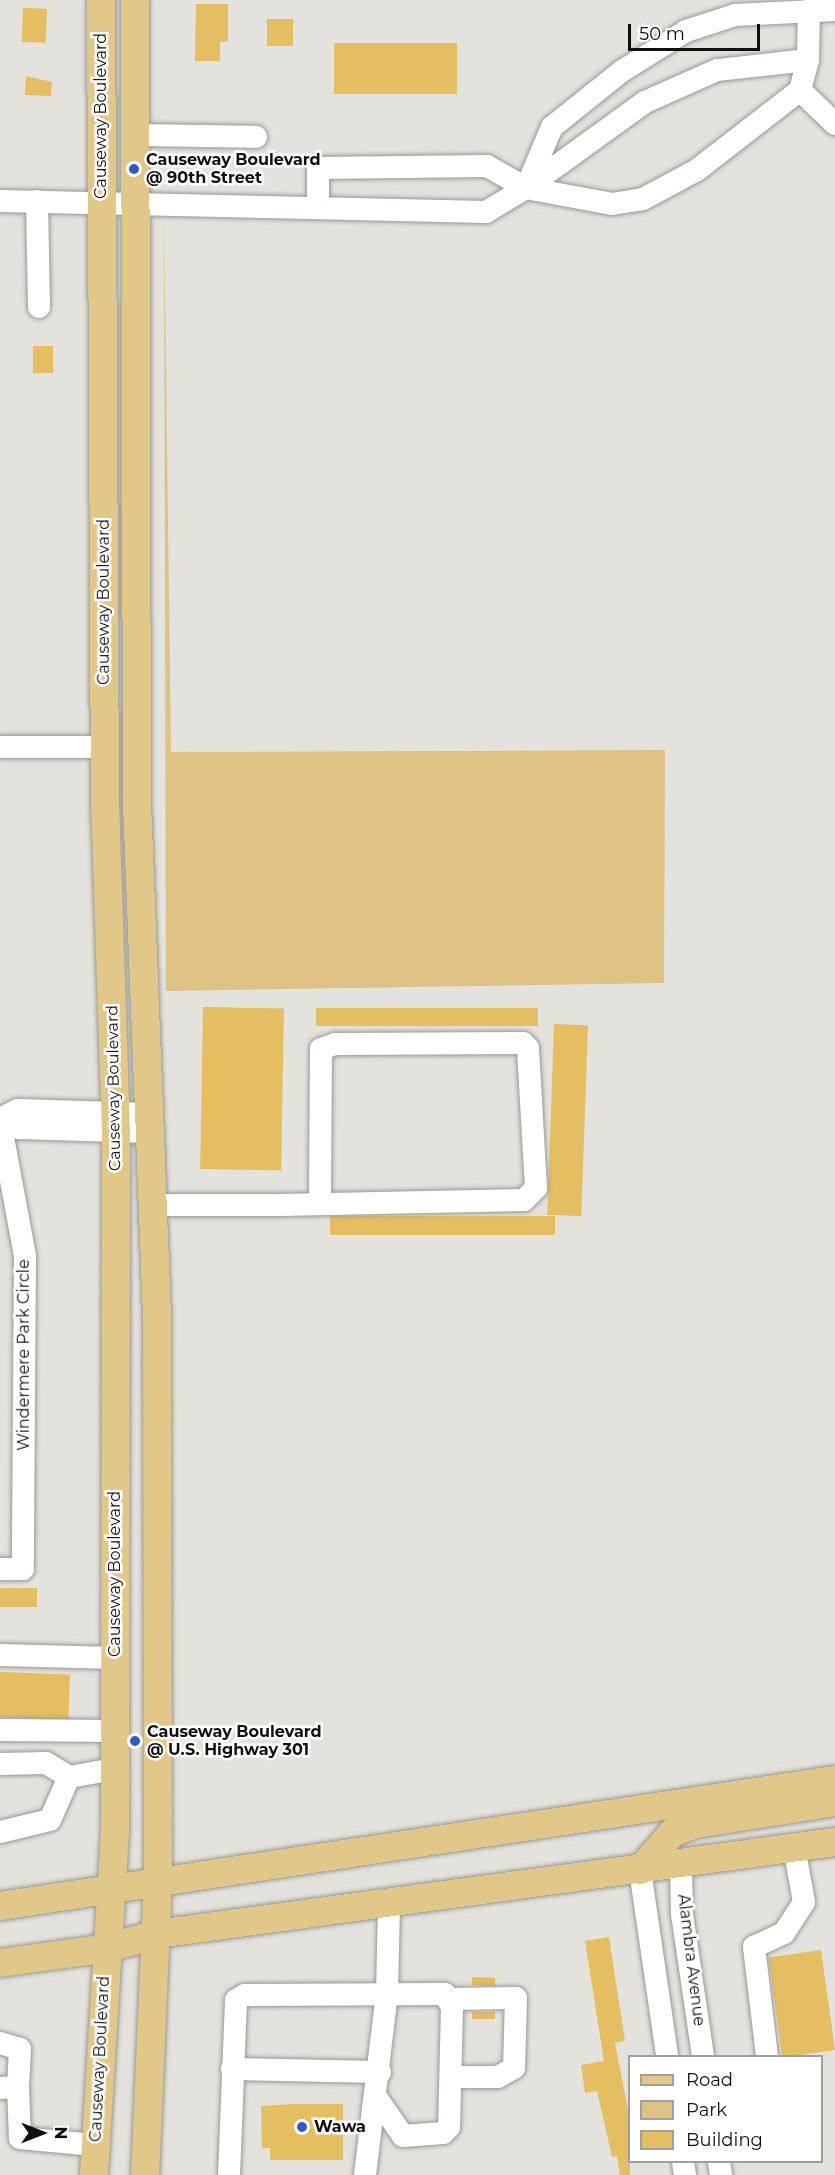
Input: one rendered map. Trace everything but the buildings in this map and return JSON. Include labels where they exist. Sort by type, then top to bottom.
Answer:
[{"type":"main road","name":"Causeway Boulevard","points":[[94,2175],[108,1947],[115,1888],[116,1123],[105,747],[100,201],[101,0]]},
{"type":"main road","name":"Causeway Boulevard","points":[[135,0],[137,802],[155,1205],[158,1880],[146,2175]]},
{"type":"main road","points":[[0,1906],[158,1880],[835,1780]]},
{"type":"main road","points":[[640,1870],[672,1833],[696,1824],[835,1802]]},
{"type":"main road","points":[[0,1963],[108,1947],[157,1934],[835,1842]]},
{"type":"street","points":[[318,207],[318,168],[487,166],[526,188],[612,204],[643,199],[697,170],[800,90],[808,60],[808,10]]},
{"type":"street","points":[[526,188],[552,127],[622,71],[686,32],[735,15],[835,10]]},
{"type":"street","points":[[0,201],[100,201],[486,212],[526,188],[645,102],[717,70],[808,60]]},
{"type":"street","points":[[800,90],[835,124]]},
{"type":"street","points":[[135,135],[256,137]]},
{"type":"street","points":[[37,201],[39,307]]},
{"type":"street","points":[[0,747],[105,747]]},
{"type":"street","points":[[155,1205],[320,1203],[530,1196],[536,1188],[528,1048],[523,1043],[346,1044],[321,1049],[320,1203]]},
{"type":"street","points":[[0,1120],[19,1128],[150,1123]]},
{"type":"street","name":"Windermere Park Circle","points":[[0,1120],[24,1279],[23,1569],[0,1569]]},
{"type":"street","points":[[0,1655],[115,1658]]},
{"type":"street","points":[[0,1730],[115,1731]]},
{"type":"street","points":[[0,1764],[46,1763],[69,1777],[115,1769]]},
{"type":"street","points":[[0,1832],[50,1820],[69,1777]]},
{"type":"street","points":[[767,2055],[754,1947],[784,1933],[804,1902],[794,1847]]},
{"type":"street","name":"Alambra Avenue","points":[[681,1864],[682,1914],[703,2055]]},
{"type":"street","points":[[640,1870],[667,2055]]},
{"type":"street","points":[[365,2175],[380,2072],[387,1994],[389,1903]]},
{"type":"street","points":[[229,2175],[236,2000],[244,1995],[445,1994],[448,2000],[453,2108],[443,2133],[403,2136],[375,2097]]},
{"type":"street","points":[[448,2000],[516,1998],[514,2068],[498,2077],[453,2077]]},
{"type":"street","points":[[0,2043],[20,2049],[9,2087],[20,2138],[95,2145]]},
{"type":"street","points":[[232,2069],[380,2072]]},
{"type":"green space","points":[[164,212],[171,752],[665,750],[664,983],[166,991]]},
{"type":"place","name":"Causeway Boulevard @ 90th Street","points":[[134,169]]},
{"type":"place","name":"Causeway Boulevard @ U.S. Highway 301","points":[[135,1741]]},
{"type":"place","name":"Wawa","points":[[302,2127]]}]
